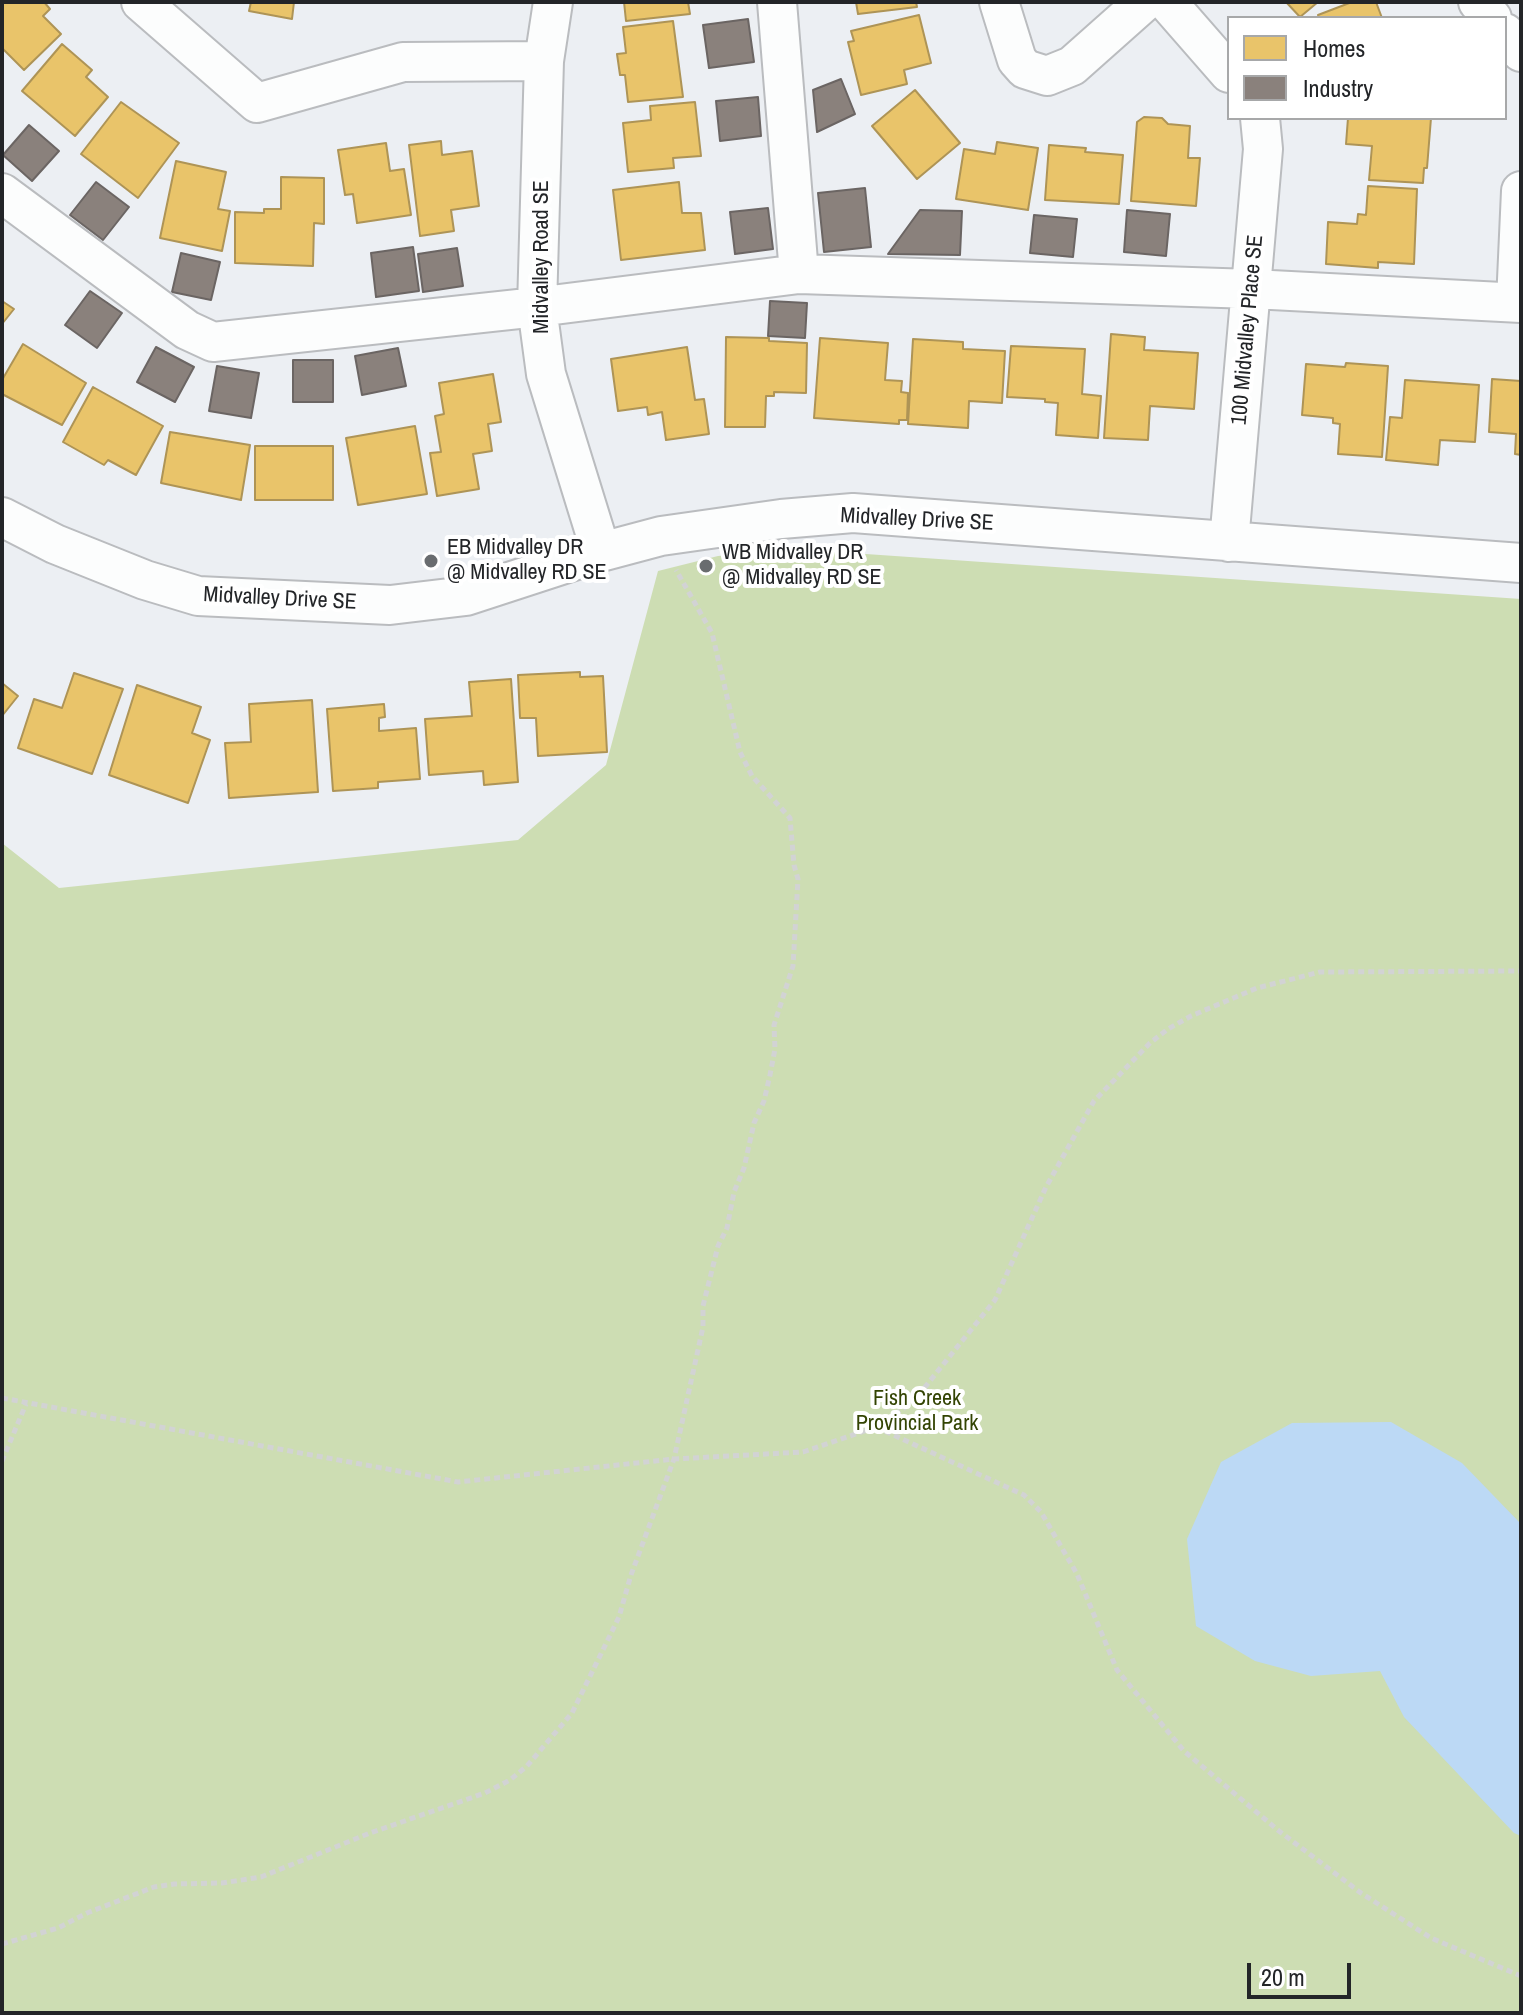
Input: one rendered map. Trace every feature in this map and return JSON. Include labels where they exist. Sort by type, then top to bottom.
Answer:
[{"type":"street","points":[[141,2],[257,103],[403,62],[544,61]]},
{"type":"street","name":"Midvalley Road SE","points":[[553,2],[544,61],[537,307],[546,374],[601,552]]},
{"type":"street","points":[[777,2],[799,274]]},
{"type":"street","points":[[999,2],[1017,60],[1025,69],[1047,76],[1072,66],[1144,2]]},
{"type":"street","points":[[1167,2],[1227,71]]},
{"type":"street","points":[[1507,35],[1521,52]]},
{"type":"street","name":"100 Midvalley Place SE","points":[[1229,542],[1263,149],[1260,120]]},
{"type":"street","points":[[2,193],[187,330],[213,342],[537,307],[799,274],[1252,289],[1518,302],[1521,191]]},
{"type":"street","name":"Midvalley Drive SE","points":[[2,517],[55,544],[132,575],[198,596],[303,603],[390,605],[466,596],[661,536],[781,519],[853,513],[1521,563]]},
{"type":"path","points":[[2,1944],[58,1928],[87,1913],[154,1887],[261,1877],[370,1833],[485,1793],[510,1780],[545,1749],[572,1713],[604,1651],[619,1617],[631,1575],[674,1459],[703,1327],[703,1306],[718,1246],[727,1228],[754,1123],[764,1101],[775,1049],[774,1025],[793,966],[798,879],[790,818],[752,776],[740,752],[712,633],[682,584],[661,536]]},
{"type":"path","points":[[2,1398],[458,1482],[674,1459],[803,1452],[876,1427],[913,1402],[995,1300],[1046,1187],[1094,1101],[1150,1043],[1168,1029],[1257,988],[1320,972],[1521,971]]},
{"type":"path","points":[[2,1461],[26,1404]]},
{"type":"path","points":[[876,1427],[1024,1495],[1041,1512],[1077,1574],[1117,1670],[1184,1751],[1279,1831],[1361,1893],[1431,1938],[1521,1976]]},
{"type":"green space","name":"Fish Creek Provincial Park","points":[[793,549],[1521,599],[1521,2013],[2,2013],[2,843],[59,888],[518,840],[606,765],[658,571],[718,556]]},
{"type":"water","points":[[1391,1422],[1462,1463],[1521,1524],[1521,1836],[1514,1833],[1404,1717],[1380,1671],[1311,1676],[1255,1661],[1196,1626],[1187,1539],[1221,1462],[1292,1423]]},
{"type":"building: Homes","points":[[2,2],[44,2],[50,9],[43,16],[61,34],[24,70],[2,48]]},
{"type":"building: Homes","points":[[251,2],[294,2],[292,19],[249,11]]},
{"type":"building: Homes","points":[[624,2],[688,2],[690,14],[626,21]]},
{"type":"building: Homes","points":[[856,2],[916,2],[917,7],[858,14]]},
{"type":"building: Homes","points":[[1286,2],[1318,2],[1301,16]]},
{"type":"building: Homes","points":[[1352,2],[1376,2],[1381,16],[1318,16]]},
{"type":"building: Homes","points":[[919,15],[931,63],[904,70],[907,84],[861,95],[848,42],[854,41],[851,31]]},
{"type":"building: Homes","points":[[673,21],[683,97],[628,102],[625,75],[620,75],[617,54],[626,53],[623,27]]},
{"type":"building: Homes","points":[[62,44],[92,70],[86,77],[108,97],[75,136],[22,91]]},
{"type":"building: Homes","points":[[915,90],[960,143],[917,179],[872,126]]},
{"type":"building: Homes","points":[[121,102],[179,143],[138,198],[81,154]]},
{"type":"building: Homes","points":[[695,102],[701,156],[673,158],[674,168],[628,172],[623,123],[651,120],[650,106]]},
{"type":"building: Homes","points":[[1144,117],[1162,118],[1168,124],[1190,126],[1188,158],[1200,158],[1196,206],[1131,201],[1137,122]]},
{"type":"building: Homes","points":[[1348,120],[1431,120],[1423,183],[1369,180],[1372,146],[1346,144]]},
{"type":"building: Homes","points":[[441,141],[442,155],[472,151],[479,206],[451,210],[454,231],[420,236],[409,145]]},
{"type":"building: Homes","points":[[997,142],[1038,148],[1028,210],[956,199],[964,149],[995,154]]},
{"type":"building: Homes","points":[[386,143],[390,171],[404,169],[411,215],[357,223],[353,194],[345,195],[338,150]]},
{"type":"building: Homes","points":[[1049,145],[1123,155],[1119,204],[1045,200]]},
{"type":"building: Homes","points":[[176,161],[226,172],[218,209],[230,211],[222,251],[160,238]]},
{"type":"building: Homes","points":[[281,177],[324,178],[324,224],[314,223],[313,266],[235,263],[235,212],[264,213],[264,209],[281,209]]},
{"type":"building: Homes","points":[[679,182],[682,213],[701,213],[705,250],[621,260],[613,190]]},
{"type":"building: Homes","points":[[1368,186],[1417,189],[1414,264],[1378,262],[1378,268],[1326,264],[1328,222],[1357,224],[1358,214],[1366,215]]},
{"type":"building: Homes","points":[[2,301],[14,309],[2,324]]},
{"type":"building: Homes","points":[[1111,334],[1145,337],[1144,350],[1198,353],[1194,409],[1150,406],[1148,440],[1104,438]]},
{"type":"building: Homes","points":[[726,337],[807,343],[806,393],[774,392],[774,396],[766,396],[765,427],[725,427]]},
{"type":"building: Homes","points":[[820,338],[888,343],[885,380],[902,381],[901,392],[908,393],[907,420],[899,420],[899,424],[814,418]]},
{"type":"building: Homes","points":[[913,339],[963,342],[963,349],[1005,351],[1002,403],[969,401],[968,428],[908,424]]},
{"type":"building: Homes","points":[[23,344],[86,383],[62,425],[2,394],[2,380]]},
{"type":"building: Homes","points":[[1011,346],[1085,349],[1082,394],[1101,396],[1098,438],[1056,435],[1058,403],[1045,402],[1045,399],[1007,397]]},
{"type":"building: Homes","points":[[687,347],[695,400],[704,399],[709,434],[666,440],[662,412],[648,415],[647,407],[618,411],[611,359]]},
{"type":"building: Homes","points":[[1346,363],[1388,366],[1382,457],[1338,454],[1340,424],[1333,423],[1333,418],[1302,415],[1306,364],[1345,367]]},
{"type":"building: Homes","points":[[493,374],[501,422],[488,424],[492,451],[473,454],[479,489],[437,496],[430,453],[441,452],[435,416],[444,414],[439,383]]},
{"type":"building: Homes","points":[[1492,379],[1521,381],[1521,455],[1515,454],[1516,434],[1489,432]]},
{"type":"building: Homes","points":[[1405,380],[1479,385],[1475,442],[1440,440],[1438,465],[1386,460],[1390,417],[1402,418]]},
{"type":"building: Homes","points":[[93,387],[163,426],[136,475],[108,460],[104,465],[63,442]]},
{"type":"building: Homes","points":[[415,426],[427,494],[358,505],[346,438]]},
{"type":"building: Homes","points":[[170,432],[250,445],[241,500],[161,483]]},
{"type":"building: Homes","points":[[255,446],[333,446],[333,500],[255,500]]},
{"type":"building: Homes","points":[[580,672],[580,677],[603,676],[607,752],[538,756],[536,718],[520,718],[518,675]]},
{"type":"building: Homes","points":[[74,673],[123,689],[92,774],[18,748],[34,699],[62,708]]},
{"type":"building: Homes","points":[[511,679],[518,782],[484,785],[483,771],[429,775],[425,719],[472,716],[469,682]]},
{"type":"building: Homes","points":[[2,683],[18,696],[2,716]]},
{"type":"building: Homes","points":[[137,685],[201,707],[192,733],[210,740],[188,803],[109,775]]},
{"type":"building: Homes","points":[[312,700],[318,792],[229,798],[225,743],[251,742],[249,704]]},
{"type":"building: Homes","points":[[384,704],[385,717],[379,718],[379,731],[416,728],[420,779],[378,782],[378,788],[333,791],[327,709]]},
{"type":"building: Industry","points":[[748,19],[754,62],[709,68],[703,25]]},
{"type":"building: Industry","points":[[841,79],[855,114],[817,132],[813,90]]},
{"type":"building: Industry","points":[[758,97],[761,136],[720,141],[716,101]]},
{"type":"building: Industry","points":[[29,125],[59,151],[32,181],[3,155]]},
{"type":"building: Industry","points":[[96,182],[129,207],[103,240],[70,215]]},
{"type":"building: Industry","points":[[865,188],[871,247],[824,252],[818,193]]},
{"type":"building: Industry","points":[[768,208],[773,249],[735,254],[730,212]]},
{"type":"building: Industry","points":[[920,210],[962,211],[960,255],[888,254]]},
{"type":"building: Industry","points":[[1127,210],[1170,214],[1166,256],[1124,252]]},
{"type":"building: Industry","points":[[1034,215],[1077,219],[1073,257],[1030,253]]},
{"type":"building: Industry","points":[[413,247],[419,291],[376,297],[371,253]]},
{"type":"building: Industry","points":[[457,248],[463,286],[423,292],[418,254]]},
{"type":"building: Industry","points":[[181,253],[220,262],[211,300],[172,292]]},
{"type":"building: Industry","points":[[90,291],[122,313],[97,348],[65,325]]},
{"type":"building: Industry","points":[[770,301],[807,303],[805,338],[768,336]]},
{"type":"building: Industry","points":[[156,347],[194,367],[175,402],[137,382]]},
{"type":"building: Industry","points":[[398,348],[406,386],[362,395],[355,356]]},
{"type":"building: Industry","points":[[293,360],[333,360],[333,402],[293,402]]},
{"type":"building: Industry","points":[[217,366],[259,373],[251,418],[209,411]]},
{"type":"place","name":"EB Midvalley DR @ Midvalley RD SE","points":[[431,561]]},
{"type":"place","name":"WB Midvalley DR @ Midvalley RD SE","points":[[706,566]]}]
